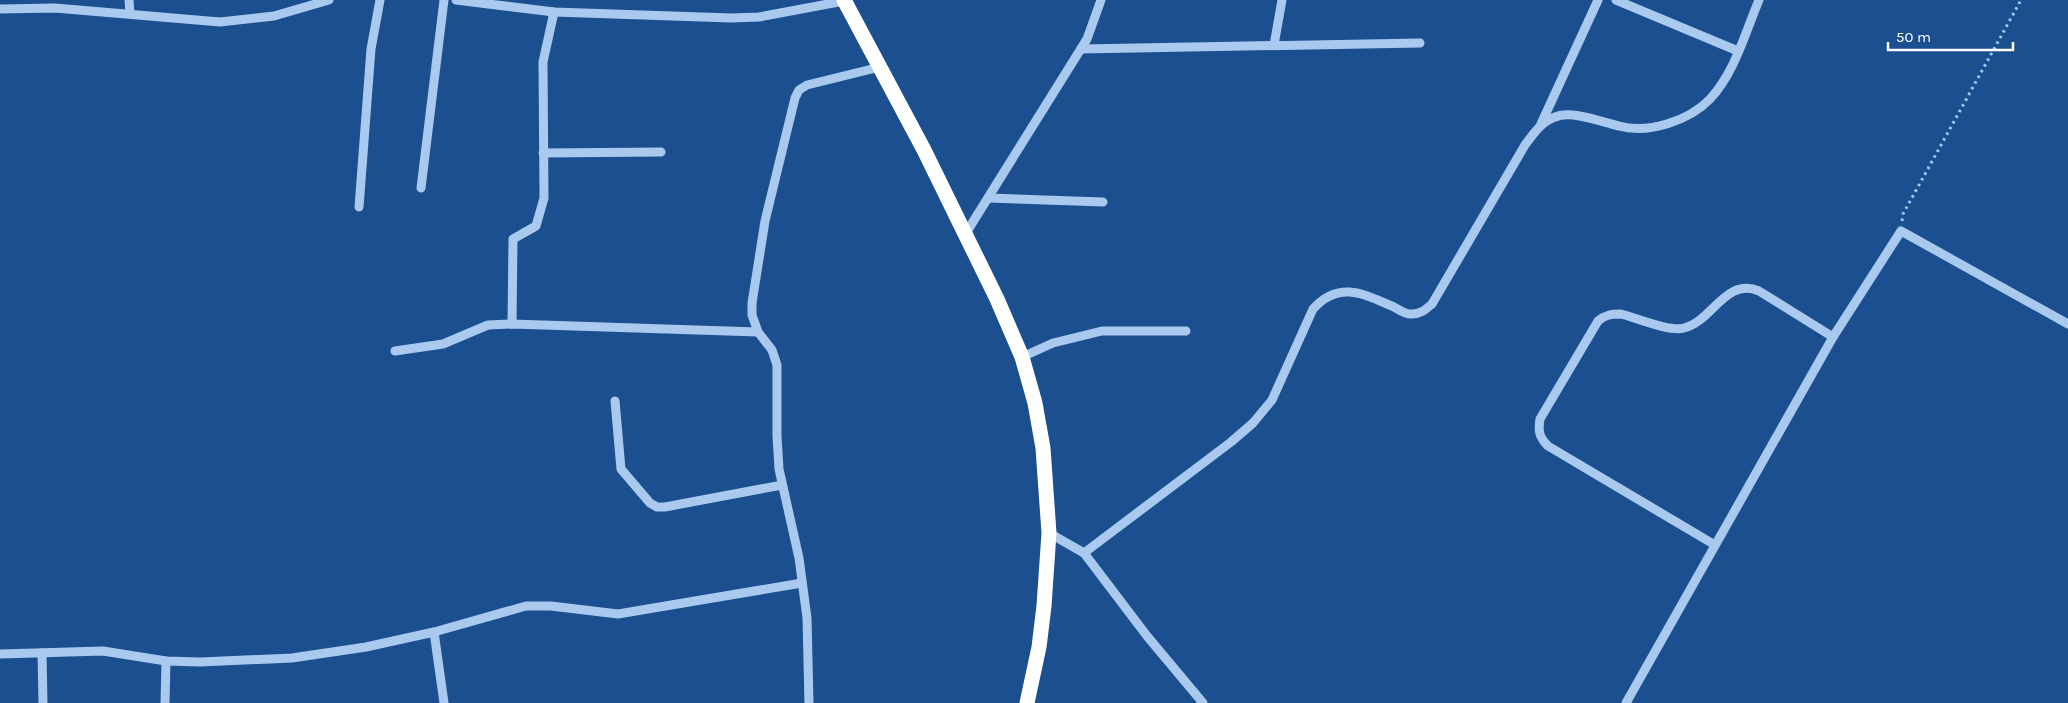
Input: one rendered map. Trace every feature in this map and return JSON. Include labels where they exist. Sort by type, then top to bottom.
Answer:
[{"type":"highway","points":[[844,0],[966,233],[1022,357],[1036,403],[1043,448],[1049,533],[1043,614],[1028,703]]},
{"type":"street","points":[[129,0],[130,14]]},
{"type":"street","points":[[0,9],[55,8],[220,22],[290,13],[329,0]]},
{"type":"street","points":[[359,207],[371,49],[380,0]]},
{"type":"street","points":[[421,188],[444,0]]},
{"type":"street","points":[[456,0],[554,12],[759,17],[844,0]]},
{"type":"street","points":[[966,233],[1087,39],[1101,0]]},
{"type":"street","points":[[1274,45],[1282,0]]},
{"type":"street","points":[[1084,553],[1232,442],[1253,423],[1272,400],[1313,309],[1321,299],[1331,294],[1359,292],[1410,315],[1422,312],[1432,304],[1525,144],[1541,124],[1598,0]]},
{"type":"street","points":[[1616,0],[1738,51]]},
{"type":"street","points":[[1541,124],[1557,116],[1569,115],[1621,127],[1646,128],[1667,124],[1690,114],[1709,100],[1726,78],[1759,0]]},
{"type":"street","points":[[512,324],[512,239],[536,226],[544,198],[543,62],[554,12]]},
{"type":"street","points":[[1081,49],[1420,43]]},
{"type":"street","points":[[809,703],[807,618],[799,558],[782,484],[777,436],[777,365],[772,350],[758,332],[752,315],[752,302],[763,230],[795,98],[799,90],[807,85],[880,67]]},
{"type":"street","points":[[544,153],[661,152]]},
{"type":"street","points":[[988,198],[1103,202]]},
{"type":"street","points":[[1626,703],[1834,337],[1901,231],[2068,324]]},
{"type":"street","points":[[1715,545],[1548,446],[1541,440],[1538,430],[1540,419],[1598,321],[1604,316],[1621,314],[1674,329],[1685,328],[1693,324],[1732,292],[1741,288],[1751,288],[1760,291],[1834,337]]},
{"type":"street","points":[[395,351],[443,344],[488,326],[512,324],[758,332]]},
{"type":"street","points":[[1022,357],[1052,342],[1102,331],[1186,331]]},
{"type":"street","points":[[615,401],[621,469],[650,503],[665,507],[782,484]]},
{"type":"street","points":[[1049,533],[1084,553],[1203,703]]},
{"type":"street","points":[[0,654],[103,651],[166,661],[209,662],[327,654],[434,632],[526,606],[551,606],[618,614],[802,583]]},
{"type":"street","points":[[434,632],[444,703]]},
{"type":"street","points":[[42,654],[44,703]]},
{"type":"street","points":[[165,703],[166,661]]},
{"type":"path","points":[[1901,231],[1903,214],[2022,0]]}]
